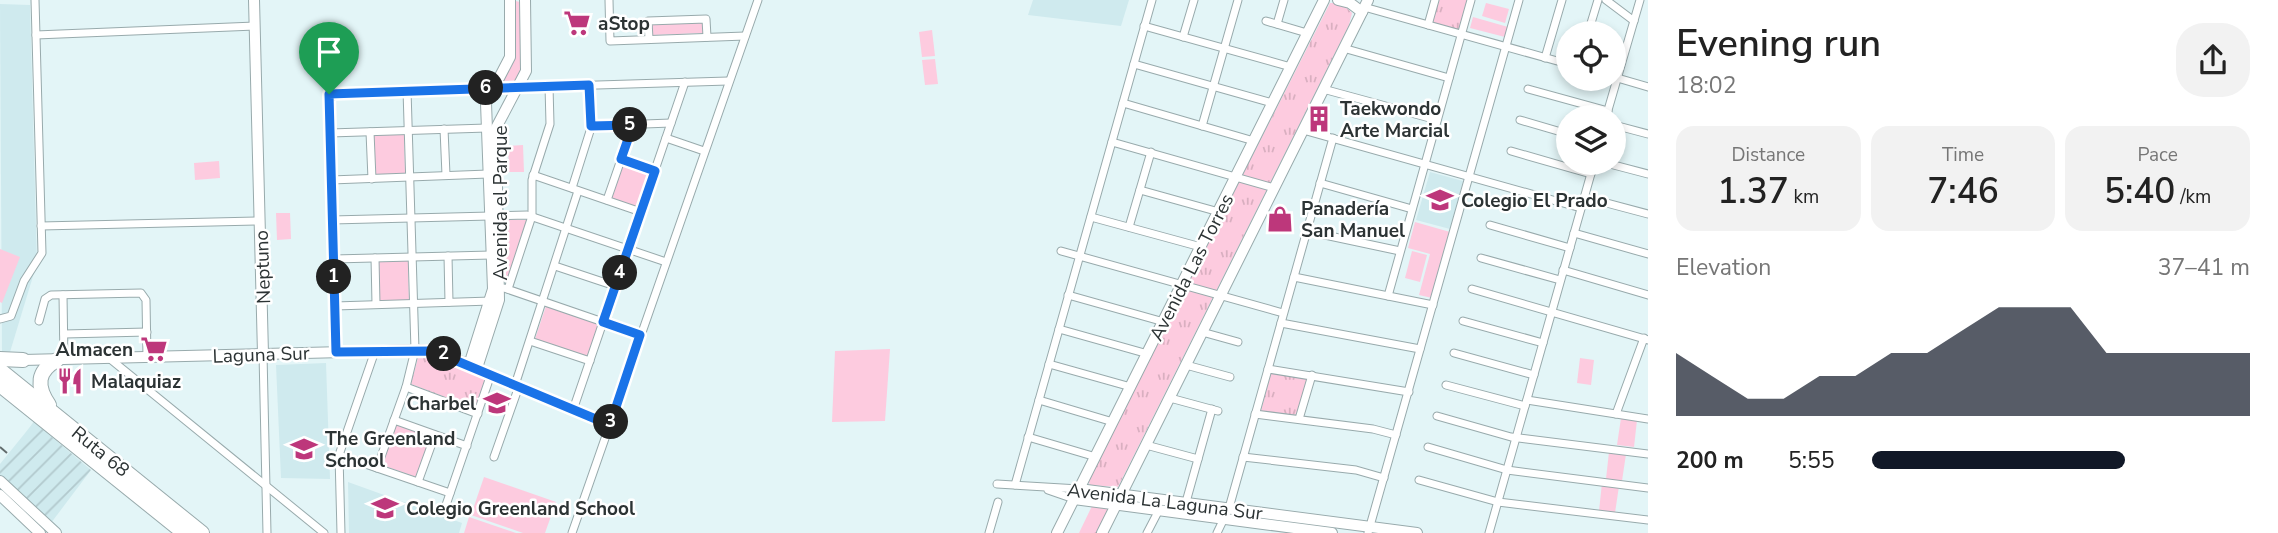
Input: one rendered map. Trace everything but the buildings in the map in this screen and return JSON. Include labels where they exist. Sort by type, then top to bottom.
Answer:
[{"type":"highway","points":[[0,359],[23,360]]},
{"type":"highway","points":[[58,417],[42,394],[39,382],[46,367],[61,360]]},
{"type":"highway","name":"Ruta 68","points":[[0,370],[202,533]]},
{"type":"highway","name":"Ruta 68","points":[[0,384],[184,533]]},
{"type":"street","points":[[0,319],[11,316],[24,281],[42,253],[35,0]]},
{"type":"street","name":"Neptuno","points":[[254,0],[267,533]]},
{"type":"street","name":"Avenida el Parque","points":[[473,366],[495,300],[504,288],[488,174],[486,100],[511,52],[510,0]]},
{"type":"street","name":"Avenida el Parque","points":[[495,300],[491,255],[496,125],[518,87],[526,66],[525,0]]},
{"type":"street","points":[[609,0],[610,41],[745,36]]},
{"type":"street","points":[[572,533],[758,0]]},
{"type":"street","points":[[1014,485],[1152,0]]},
{"type":"street","points":[[1183,37],[1194,0]]},
{"type":"street","points":[[1202,126],[1238,0]]},
{"type":"street","points":[[1277,24],[1284,0]]},
{"type":"street","name":"Avenida Las Torres","points":[[1058,533],[1148,354],[1159,320],[1182,285],[1324,0]]},
{"type":"street","points":[[1338,0],[1556,61]]},
{"type":"street","points":[[1428,25],[1435,0]]},
{"type":"street","points":[[1388,296],[1471,0]]},
{"type":"street","points":[[1369,530],[1519,0]]},
{"type":"street","points":[[1545,58],[1562,0]]},
{"type":"street","points":[[1592,21],[1598,0]]},
{"type":"street","points":[[1606,0],[1634,21]]},
{"type":"street","points":[[1626,46],[1640,0]]},
{"type":"street","name":"Avenida Las Torres","points":[[1102,533],[1365,6]]},
{"type":"street","points":[[649,38],[648,21],[706,19],[707,37]]},
{"type":"street","points":[[1265,21],[1307,33]]},
{"type":"street","points":[[36,35],[255,26]]},
{"type":"street","points":[[1144,26],[1291,67]]},
{"type":"street","points":[[1343,48],[1449,78]]},
{"type":"street","points":[[1134,64],[1272,103]]},
{"type":"street","points":[[336,352],[329,94],[728,80]]},
{"type":"street","points":[[1626,81],[1648,87]]},
{"type":"street","points":[[573,410],[685,82]]},
{"type":"street","points":[[494,457],[567,228],[591,126],[589,85]]},
{"type":"street","points":[[550,86],[549,128],[533,175],[532,216],[504,288],[640,335]]},
{"type":"street","points":[[1324,89],[1437,120]]},
{"type":"street","points":[[1528,89],[1579,105]]},
{"type":"street","points":[[377,467],[406,387],[415,350],[407,90]]},
{"type":"street","points":[[1123,103],[1254,141]]},
{"type":"street","points":[[1520,120],[1556,130]]},
{"type":"street","points":[[591,126],[671,123]]},
{"type":"street","points":[[607,200],[633,125]]},
{"type":"street","points":[[330,133],[487,128]]},
{"type":"street","points":[[1626,128],[1648,134]]},
{"type":"street","points":[[444,130],[446,175]]},
{"type":"street","points":[[1303,130],[1581,208]]},
{"type":"street","points":[[370,132],[372,178]]},
{"type":"street","points":[[666,138],[704,151]]},
{"type":"street","points":[[1217,533],[1243,457],[1333,138]]},
{"type":"street","points":[[1112,142],[1274,188]]},
{"type":"street","points":[[1511,151],[1556,164]]},
{"type":"street","points":[[1129,227],[1151,152]]},
{"type":"street","points":[[621,159],[655,171]]},
{"type":"street","points":[[1626,168],[1648,174]]},
{"type":"street","points":[[331,180],[488,174]]},
{"type":"street","points":[[533,175],[641,212]]},
{"type":"street","points":[[1489,533],[1591,175]]},
{"type":"street","points":[[1320,183],[1412,209]]},
{"type":"street","points":[[1140,190],[1219,212]]},
{"type":"street","points":[[1584,197],[1648,214]]},
{"type":"street","points":[[332,220],[494,214],[532,216],[666,262]]},
{"type":"street","points":[[1091,217],[1201,247]]},
{"type":"street","points":[[41,226],[260,220]]},
{"type":"street","points":[[1490,225],[1570,248]]},
{"type":"street","points":[[1306,232],[1400,251]]},
{"type":"street","points":[[1574,233],[1648,254]]},
{"type":"street","points":[[1061,251],[1283,313]]},
{"type":"street","points":[[334,259],[491,255]]},
{"type":"street","points":[[448,256],[449,302]]},
{"type":"street","points":[[375,258],[376,304]]},
{"type":"street","points":[[1481,258],[1560,280]]},
{"type":"street","points":[[555,266],[615,286]]},
{"type":"street","points":[[1563,270],[1648,295]]},
{"type":"street","points":[[1294,277],[1433,305]]},
{"type":"street","points":[[1472,289],[1646,339],[1616,414]]},
{"type":"street","points":[[39,321],[47,297],[141,293],[146,300],[147,358]]},
{"type":"street","points":[[61,360],[64,334],[63,295]]},
{"type":"street","points":[[1069,295],[1159,320]]},
{"type":"street","points":[[335,306],[495,300]]},
{"type":"street","points":[[1463,321],[1543,343]]},
{"type":"street","points":[[1281,323],[1420,349]]},
{"type":"street","points":[[1059,329],[1148,354]]},
{"type":"street","points":[[64,334],[147,332]]},
{"type":"street","points":[[1202,332],[1238,342]]},
{"type":"street","points":[[530,341],[590,361]]},
{"type":"street","name":"Laguna Sur","points":[[23,360],[415,350],[440,353],[610,425]]},
{"type":"street","points":[[341,533],[340,455],[375,351]]},
{"type":"street","points":[[1454,353],[1534,375]]},
{"type":"street","points":[[109,359],[324,533]]},
{"type":"street","points":[[1049,364],[1131,387]]},
{"type":"street","points":[[1186,365],[1230,377]]},
{"type":"street","points":[[1268,369],[1409,392]]},
{"type":"street","points":[[446,505],[491,374]]},
{"type":"street","points":[[1299,419],[1312,375]]},
{"type":"street","points":[[1446,385],[1526,403],[1648,419]]},
{"type":"street","points":[[406,387],[478,414]]},
{"type":"street","points":[[1170,398],[1215,410],[1186,502]]},
{"type":"street","points":[[1039,400],[1113,422]]},
{"type":"street","points":[[1255,414],[1396,435]]},
{"type":"street","points":[[1437,416],[1516,438],[1648,454]]},
{"type":"street","points":[[394,421],[467,446]]},
{"type":"street","points":[[418,481],[435,435]]},
{"type":"street","points":[[1028,437],[1096,457]]},
{"type":"street","points":[[1146,445],[1198,459]]},
{"type":"street","points":[[1428,447],[1507,470],[1648,488]]},
{"type":"street","points":[[340,455],[450,493]]},
{"type":"street","points":[[1243,457],[1356,470],[1384,478]]},
{"type":"street","points":[[1419,480],[1498,502],[1648,520]]},
{"type":"street","points":[[0,481],[56,533]]},
{"type":"street","name":"Avenida La Laguna Sur","points":[[997,484],[1037,486],[1116,505],[1226,513],[1417,533]]},
{"type":"street","name":"Avenida La Laguna Sur","points":[[1077,494],[1122,494],[1186,502],[1226,513],[1257,528],[1332,533]]},
{"type":"street","points":[[0,495],[40,533]]},
{"type":"street","points":[[989,533],[998,502]]},
{"type":"street","points":[[1147,533],[1159,510]]},
{"type":"shaded area","points":[[1033,0],[1129,0],[1121,26],[1028,15]]},
{"type":"shaded area","points":[[0,4],[30,5],[37,263],[10,352],[2,353]]},
{"type":"shaded area","name":"Colegio El Prado","points":[[1430,172],[1463,181],[1450,229],[1416,220]]},
{"type":"shaded area","name":"The Greenland School","points":[[326,363],[330,479],[281,478],[276,365]]},
{"type":"shaded area","points":[[34,422],[91,470],[51,523],[0,476],[0,464]]},
{"type":"shaded area","name":"Colegio Greenland School","points":[[348,482],[462,523],[459,533],[349,533]]},
{"type":"green space","points":[[1438,0],[1468,0],[1458,31],[1433,23]]},
{"type":"green space","points":[[516,1],[523,3],[523,71],[516,82],[501,83]]},
{"type":"green space","points":[[1330,3],[1342,3],[1352,13],[1349,25],[1118,487],[1090,485],[1088,480]]},
{"type":"green space","points":[[1486,3],[1509,9],[1505,23],[1482,16]]},
{"type":"green space","points":[[1473,17],[1508,27],[1505,37],[1470,28]]},
{"type":"green space","points":[[704,22],[704,33],[652,35],[651,24]]},
{"type":"green space","points":[[932,30],[935,56],[922,57],[919,32]]},
{"type":"green space","points":[[935,59],[938,84],[925,85],[922,60]]},
{"type":"green space","points":[[404,134],[405,173],[376,175],[373,135]]},
{"type":"green space","points":[[523,145],[524,172],[509,172],[508,146]]},
{"type":"green space","points":[[219,161],[220,178],[195,180],[194,163]]},
{"type":"green space","points":[[623,162],[650,172],[637,208],[611,198]]},
{"type":"green space","points":[[276,213],[290,213],[291,239],[277,240]]},
{"type":"green space","points":[[505,219],[528,220],[509,276],[506,276]]},
{"type":"green space","points":[[1415,222],[1450,232],[1432,298],[1419,295],[1430,254],[1408,248]]},
{"type":"green space","points":[[0,249],[20,257],[2,303],[0,302]]},
{"type":"green space","points":[[1412,251],[1427,255],[1420,282],[1405,278]]},
{"type":"green space","points":[[408,259],[409,302],[379,303],[377,260]]},
{"type":"green space","points":[[546,306],[599,324],[588,357],[535,339]]},
{"type":"green space","points":[[890,349],[885,421],[832,422],[835,351]]},
{"type":"green space","points":[[419,354],[430,354],[487,380],[476,409],[411,384]]},
{"type":"green space","points":[[1580,358],[1594,360],[1591,385],[1577,383]]},
{"type":"green space","points":[[1271,372],[1309,378],[1298,415],[1261,411]]},
{"type":"green space","points":[[1621,418],[1637,420],[1634,447],[1617,445]]},
{"type":"green space","points":[[397,423],[431,435],[416,477],[382,465]]},
{"type":"green space","points":[[1609,452],[1626,454],[1622,481],[1606,479]]},
{"type":"green space","points":[[484,477],[556,502],[545,533],[523,533],[471,515]]},
{"type":"green space","points":[[1602,483],[1619,486],[1615,513],[1599,511]]},
{"type":"green space","points":[[1092,506],[1109,508],[1097,533],[1079,533]]},
{"type":"green space","points":[[469,517],[516,533],[464,533]]},
{"type":"railway","points":[[0,447],[7,453]]},
{"type":"place","name":"aStop","points":[[577,23]]},
{"type":"place","name":"Taekwondo Arte Marcial","points":[[1319,119]]},
{"type":"place","name":"Colegio El Prado","points":[[1440,200]]},
{"type":"place","name":"Panadería San Manuel","points":[[1280,219]]},
{"type":"place","name":"Almacen","points":[[154,349]]},
{"type":"place","name":"Malaquiaz","points":[[70,381]]},
{"type":"place","name":"Charbel","points":[[497,403]]},
{"type":"place","name":"The Greenland School","points":[[304,449]]},
{"type":"place","name":"Colegio Greenland School","points":[[385,508]]},
{"type":"route","points":[[589,85],[591,126],[633,125],[621,159],[655,171],[603,322],[640,335],[610,425],[433,351],[336,352],[329,94],[589,85]]}]
